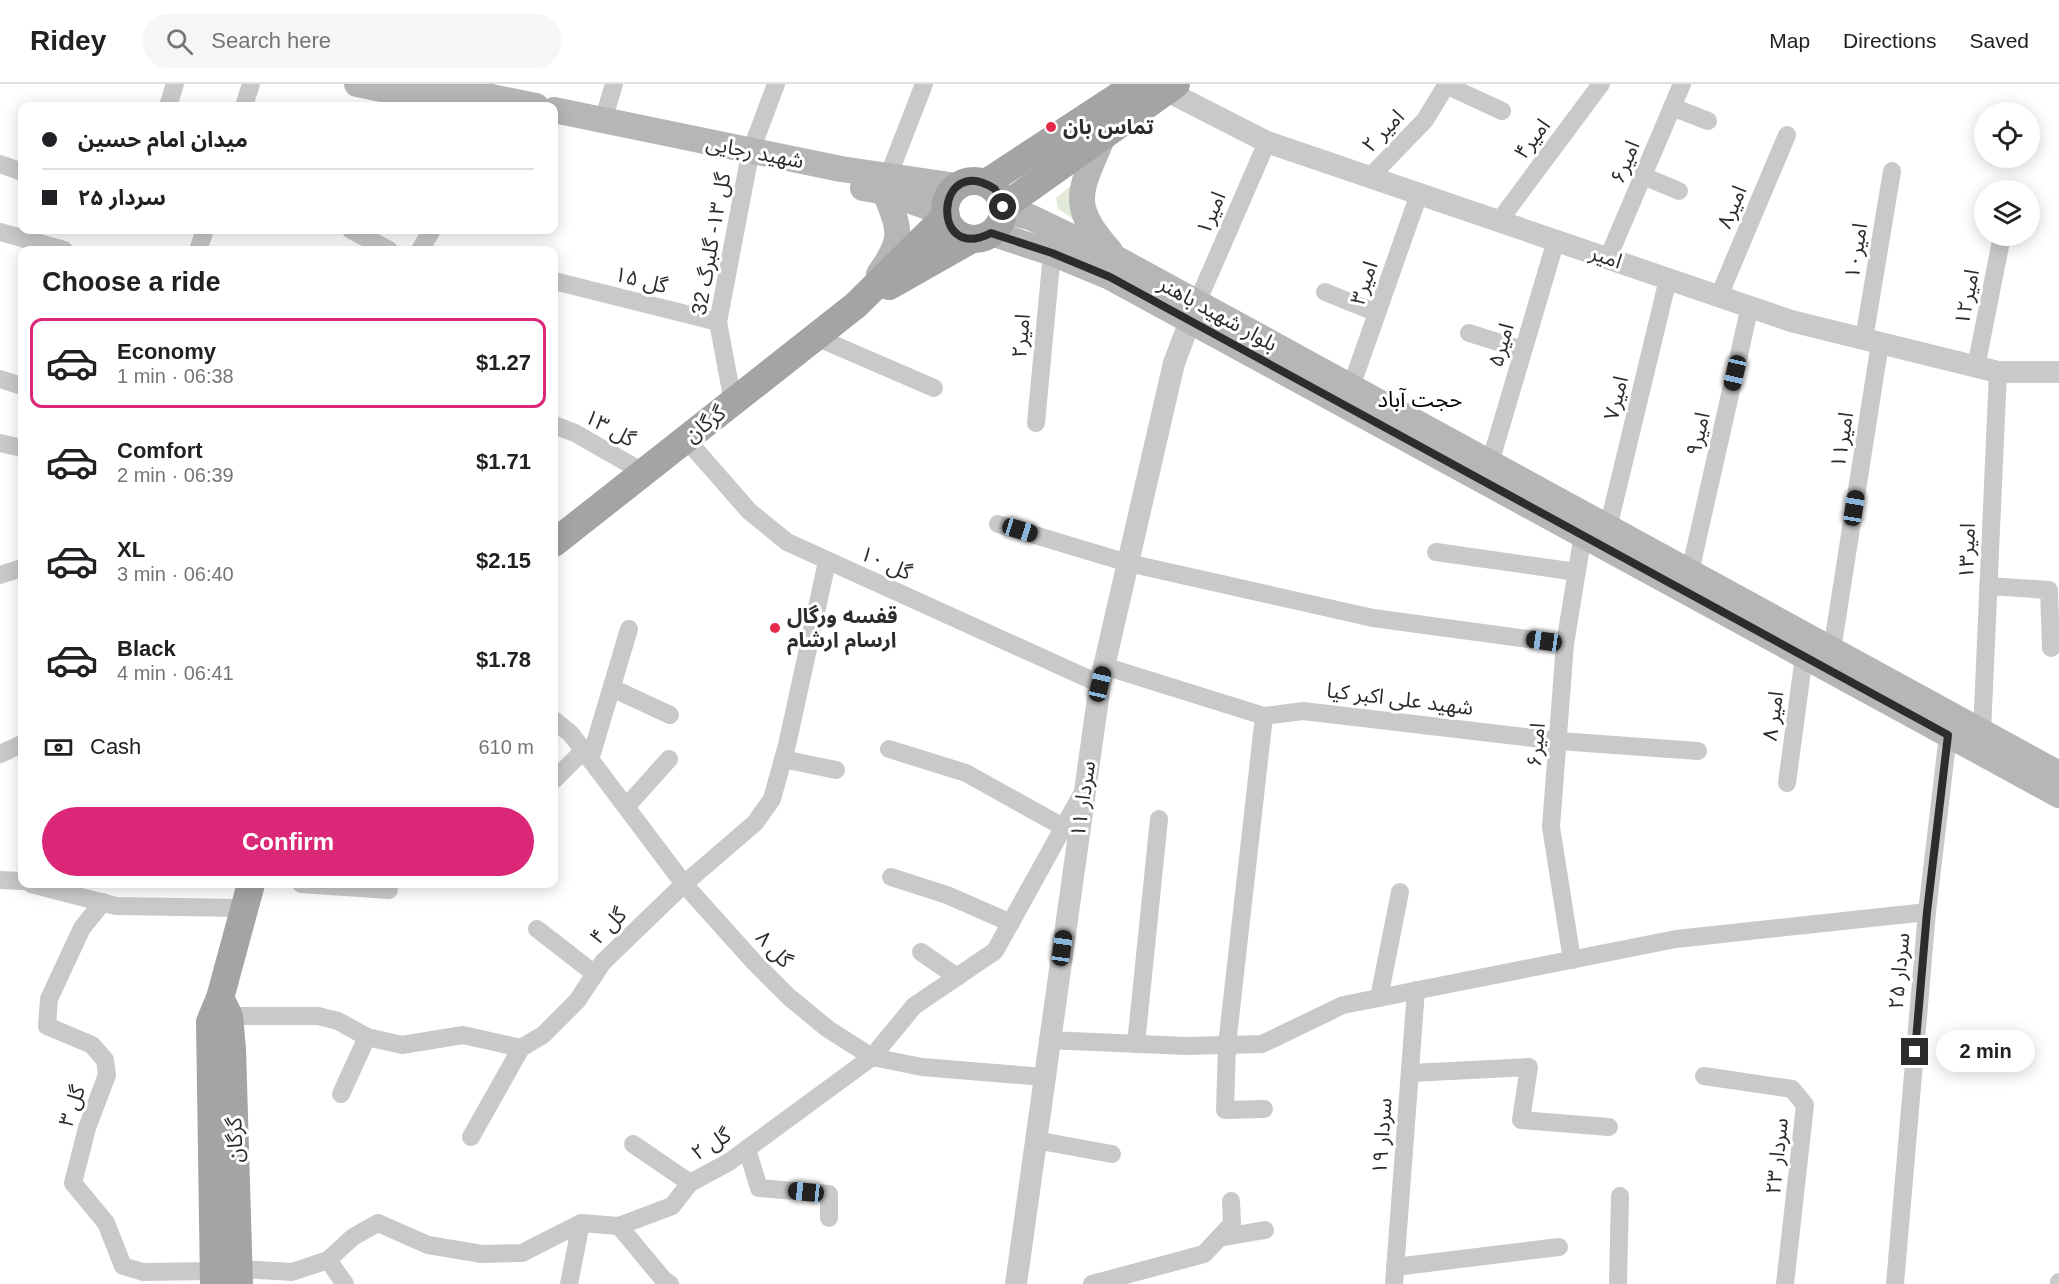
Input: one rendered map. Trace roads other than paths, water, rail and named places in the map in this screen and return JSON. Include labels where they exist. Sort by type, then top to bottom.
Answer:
[{"type":"main road","points":[[357,84],[478,95]]},
{"type":"main road","points":[[427,84],[515,102]]},
{"type":"main road","points":[[986,183],[1137,84]]},
{"type":"main road","points":[[856,305],[993,222],[1172,87]]},
{"type":"main road","name":"شهید رجایی","points":[[558,111],[749,158]]},
{"type":"main road","name":"شهید رجایی","points":[[558,126],[887,184],[957,186]]},
{"type":"main road","points":[[1102,139],[1080,191],[1090,229],[1119,260]]},
{"type":"main road","points":[[856,305],[946,214],[950,194],[957,186],[966,182],[986,183],[995,189],[993,222]]},
{"type":"main road","points":[[856,305],[899,242],[887,184]]},
{"type":"main road","name":"شهید رجایی","points":[[887,184],[946,214]]},
{"type":"main road","points":[[946,214],[954,231],[993,222]]},
{"type":"main road","name":"بلوار شهید باهنر","points":[[993,222],[1029,217],[1119,260],[1194,312],[1583,534],[2059,795]]},
{"type":"main road","name":"بلوار شهید باهنر","points":[[993,222],[1052,253],[1194,312],[1351,387],[2059,774]]},
{"type":"main road","name":"گرگان","points":[[558,540],[856,305]]},
{"type":"main road","name":"گرگان","points":[[226,1277],[224,1007],[247,896]]},
{"type":"street","points":[[169,102],[175,84]]},
{"type":"street","points":[[244,102],[250,84]]},
{"type":"street","points":[[603,121],[614,84]]},
{"type":"street","name":"گل ۱۳- گلبرگ 32","points":[[733,402],[718,322],[749,158],[776,84]]},
{"type":"street","points":[[887,184],[924,84]]},
{"type":"street","points":[[1446,84],[1502,111]]},
{"type":"street","name":"امیر ۲","points":[[1370,177],[1425,120],[1446,84]]},
{"type":"street","name":"امیر۴","points":[[1499,221],[1601,84]]},
{"type":"street","name":"امیر۶","points":[[1608,258],[1683,84]]},
{"type":"street","name":"امیر","points":[[1172,87],[1267,142],[1791,321],[1987,369],[2059,372]]},
{"type":"street","points":[[1672,107],[1708,121]]},
{"type":"street","name":"امیر۸","points":[[1719,296],[1787,135]]},
{"type":"street","name":"امیر۱","points":[[1194,312],[1267,142]]},
{"type":"street","points":[[0,164],[18,171]]},
{"type":"street","name":"امیر۱۰","points":[[1872,341],[1892,171]]},
{"type":"street","points":[[1643,176],[1679,191]]},
{"type":"street","name":"امیر۳","points":[[1351,387],[1419,194]]},
{"type":"street","points":[[0,232],[50,246]]},
{"type":"street","points":[[359,234],[381,246]]},
{"type":"street","name":"امیر۵","points":[[1490,464],[1556,240]]},
{"type":"street","name":"امیر۱۲","points":[[1987,369],[2001,246]]},
{"type":"street","name":"امیر۲","points":[[1036,423],[1052,253]]},
{"type":"street","name":"امیر۷","points":[[1608,528],[1668,279]]},
{"type":"street","name":"گل ۱۵","points":[[558,282],[718,322]]},
{"type":"street","points":[[1325,292],[1377,313]]},
{"type":"street","name":"امیر۹","points":[[1690,572],[1750,306]]},
{"type":"street","name":"سردار ۱۱","points":[[1016,1284],[1048,1040],[1102,675],[1174,363],[1194,312]]},
{"type":"street","points":[[1469,333],[1523,350]]},
{"type":"street","points":[[816,337],[934,388]]},
{"type":"street","name":"امیر۱۱","points":[[1832,650],[1872,341]]},
{"type":"street","name":"امیر۱۳","points":[[1982,732],[1989,586],[1987,369]]},
{"type":"street","points":[[0,379],[18,385]]},
{"type":"street","name":"گل ۱۳","points":[[558,427],[575,433],[643,472]]},
{"type":"street","name":"گل ۱۰","points":[[686,439],[749,511],[787,542],[827,562],[1102,675]]},
{"type":"street","points":[[0,442],[18,447]]},
{"type":"street","points":[[998,524],[1128,563],[1373,618],[1565,644]]},
{"type":"street","name":"امیر۶","points":[[1572,960],[1551,827],[1565,644],[1583,534]]},
{"type":"street","points":[[1436,552],[1577,572]]},
{"type":"street","name":"گل ۴","points":[[521,1048],[543,1035],[577,1001],[603,962],[684,884],[755,823],[772,799],[827,562]]},
{"type":"street","points":[[0,575],[18,569]]},
{"type":"street","points":[[1989,586],[2049,590],[2051,648]]},
{"type":"street","points":[[558,777],[587,756],[612,688],[629,629]]},
{"type":"street","name":"امیر ۸","points":[[1787,783],[1804,656]]},
{"type":"street","name":"شهید علی اکبر کیا","points":[[1102,675],[1264,716],[1304,711],[1559,741],[1698,751]]},
{"type":"street","points":[[612,688],[670,715]]},
{"type":"street","points":[[1264,716],[1227,1045],[1225,1110],[1264,1108]]},
{"type":"street","name":"گل ۸","points":[[558,723],[571,734],[684,884],[789,997],[828,1029],[872,1057],[922,1067],[1044,1077]]},
{"type":"street","name":"سردار ۲۵","points":[[1895,1284],[1927,912],[1948,735]]},
{"type":"street","points":[[0,754],[18,746]]},
{"type":"street","points":[[889,749],[966,773],[1064,827]]},
{"type":"street","points":[[626,807],[669,759]]},
{"type":"street","points":[[783,759],[836,770]]},
{"type":"street","name":"گل ۲","points":[[581,1223],[619,1226],[672,1206],[690,1183],[729,1162],[872,1057],[915,1006],[995,951],[1085,788]]},
{"type":"street","points":[[1136,1044],[1159,819]]},
{"type":"street","points":[[891,877],[947,895],[1011,923]]},
{"type":"street","points":[[0,880],[18,881]]},
{"type":"street","points":[[47,888],[116,906],[247,896]]},
{"type":"street","points":[[360,888],[389,890]]},
{"type":"street","points":[[1379,998],[1400,892]]},
{"type":"street","name":"گل ۳","points":[[102,902],[82,928],[49,999],[47,1026],[92,1045],[105,1060],[107,1075],[87,1128],[73,1183],[106,1223],[123,1266],[144,1272],[226,1277]]},
{"type":"street","points":[[1048,1040],[1136,1044],[1262,1044],[1343,1005],[1416,990],[1676,939],[1927,912]]},
{"type":"street","points":[[537,929],[595,974]]},
{"type":"street","points":[[921,952],[957,977]]},
{"type":"street","name":"سردار ۱۹","points":[[1394,1275],[1416,990]]},
{"type":"street","points":[[224,1007],[318,1016],[338,1022],[367,1037],[402,1045],[463,1035],[521,1048],[471,1137]]},
{"type":"street","points":[[340,1094],[367,1037]]},
{"type":"street","points":[[1410,1073],[1529,1067],[1521,1120],[1609,1127]]},
{"type":"street","name":"سردار ۲۳","points":[[1704,1076],[1792,1089],[1805,1105],[1785,1284]]},
{"type":"street","points":[[1035,1140],[1112,1154]]},
{"type":"street","points":[[633,1144],[690,1183]]},
{"type":"street","points":[[747,1149],[759,1188],[829,1194],[830,1218]]},
{"type":"street","points":[[1618,1284],[1620,1196]]},
{"type":"street","points":[[1092,1284],[1204,1254],[1232,1224],[1231,1201]]},
{"type":"street","points":[[226,1277],[292,1272],[328,1260],[353,1237],[378,1223],[428,1245],[482,1254],[522,1253],[581,1223]]},
{"type":"street","points":[[569,1284],[581,1223]]},
{"type":"street","points":[[619,1226],[663,1279],[670,1284]]},
{"type":"street","points":[[1219,1238],[1265,1230]]},
{"type":"street","points":[[1394,1275],[1559,1247]]},
{"type":"street","points":[[328,1260],[345,1284]]},
{"type":"place","name":"تماس بان","points":[[1051,127]]},
{"type":"place","name":"قفسه ورگال ارسام ارشام","points":[[775,628]]},
{"type":"district","name":"حجت آباد","points":[[1420,399]]}]
